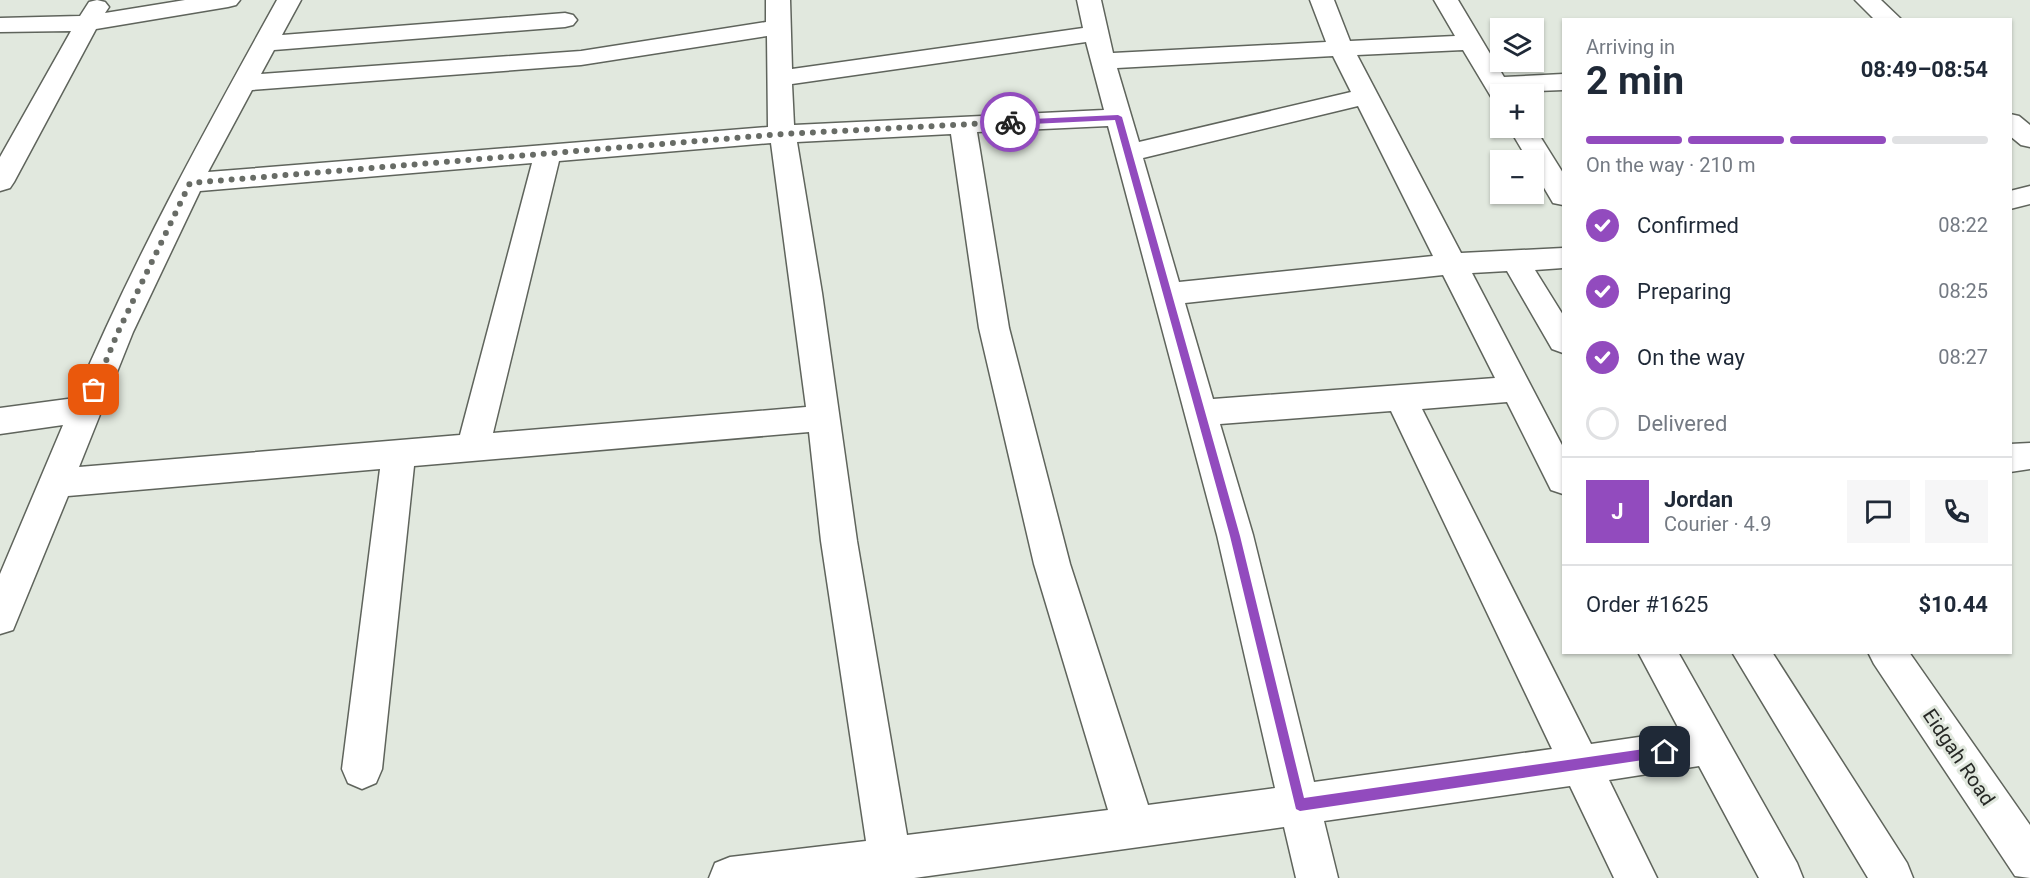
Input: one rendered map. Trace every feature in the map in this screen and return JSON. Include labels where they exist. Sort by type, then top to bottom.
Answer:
[{"type":"street","points":[[0,182],[87,23],[102,0]]},
{"type":"street","points":[[0,25],[87,23],[228,0]]},
{"type":"street","points":[[0,618],[118,332],[190,183],[244,82],[268,43],[289,0]]},
{"type":"street","points":[[1089,0],[1118,117],[1235,536],[1317,878]]},
{"type":"street","points":[[1322,0],[1342,48],[1366,96],[1562,478]]},
{"type":"street","points":[[1446,0],[1496,84]]},
{"type":"street","points":[[1867,0],[1888,18]]},
{"type":"street","points":[[244,82],[581,58],[778,13],[783,134],[839,541],[892,869]]},
{"type":"street","points":[[268,43],[565,20]]},
{"type":"street","points":[[779,78],[1099,47],[1342,48],[1471,42]]},
{"type":"street","points":[[1544,84],[1562,82]]},
{"type":"street","points":[[1129,153],[1366,96]]},
{"type":"street","points":[[190,183],[783,134],[1118,117]]},
{"type":"street","points":[[2012,124],[2030,140]]},
{"type":"street","points":[[963,125],[997,339],[1052,564],[1134,827]]},
{"type":"street","points":[[1528,138],[1562,194]]},
{"type":"street","points":[[473,448],[548,153]]},
{"type":"street","points":[[2012,200],[2030,195]]},
{"type":"street","points":[[1168,294],[1453,264],[1562,258]]},
{"type":"street","points":[[1515,261],[1562,339]]},
{"type":"street","points":[[1201,413],[1516,389]]},
{"type":"street","points":[[1401,398],[1636,878]]},
{"type":"street","points":[[0,421],[86,409]]},
{"type":"street","points":[[55,483],[823,418]]},
{"type":"street","points":[[362,769],[399,453]]},
{"type":"street","points":[[1658,654],[1782,878]]},
{"type":"street","points":[[1752,654],[1892,878]]},
{"type":"street","name":"Eidgah Road","points":[[1888,654],[2030,861]]},
{"type":"street","points":[[730,878],[892,869],[1134,827],[1708,746]]},
{"type":"way so far","points":[[94,390],[118,332],[190,183],[783,134],[1010,122]]},
{"type":"route","points":[[1010,122],[1118,117],[1235,536],[1300,805],[1665,752]]}]
